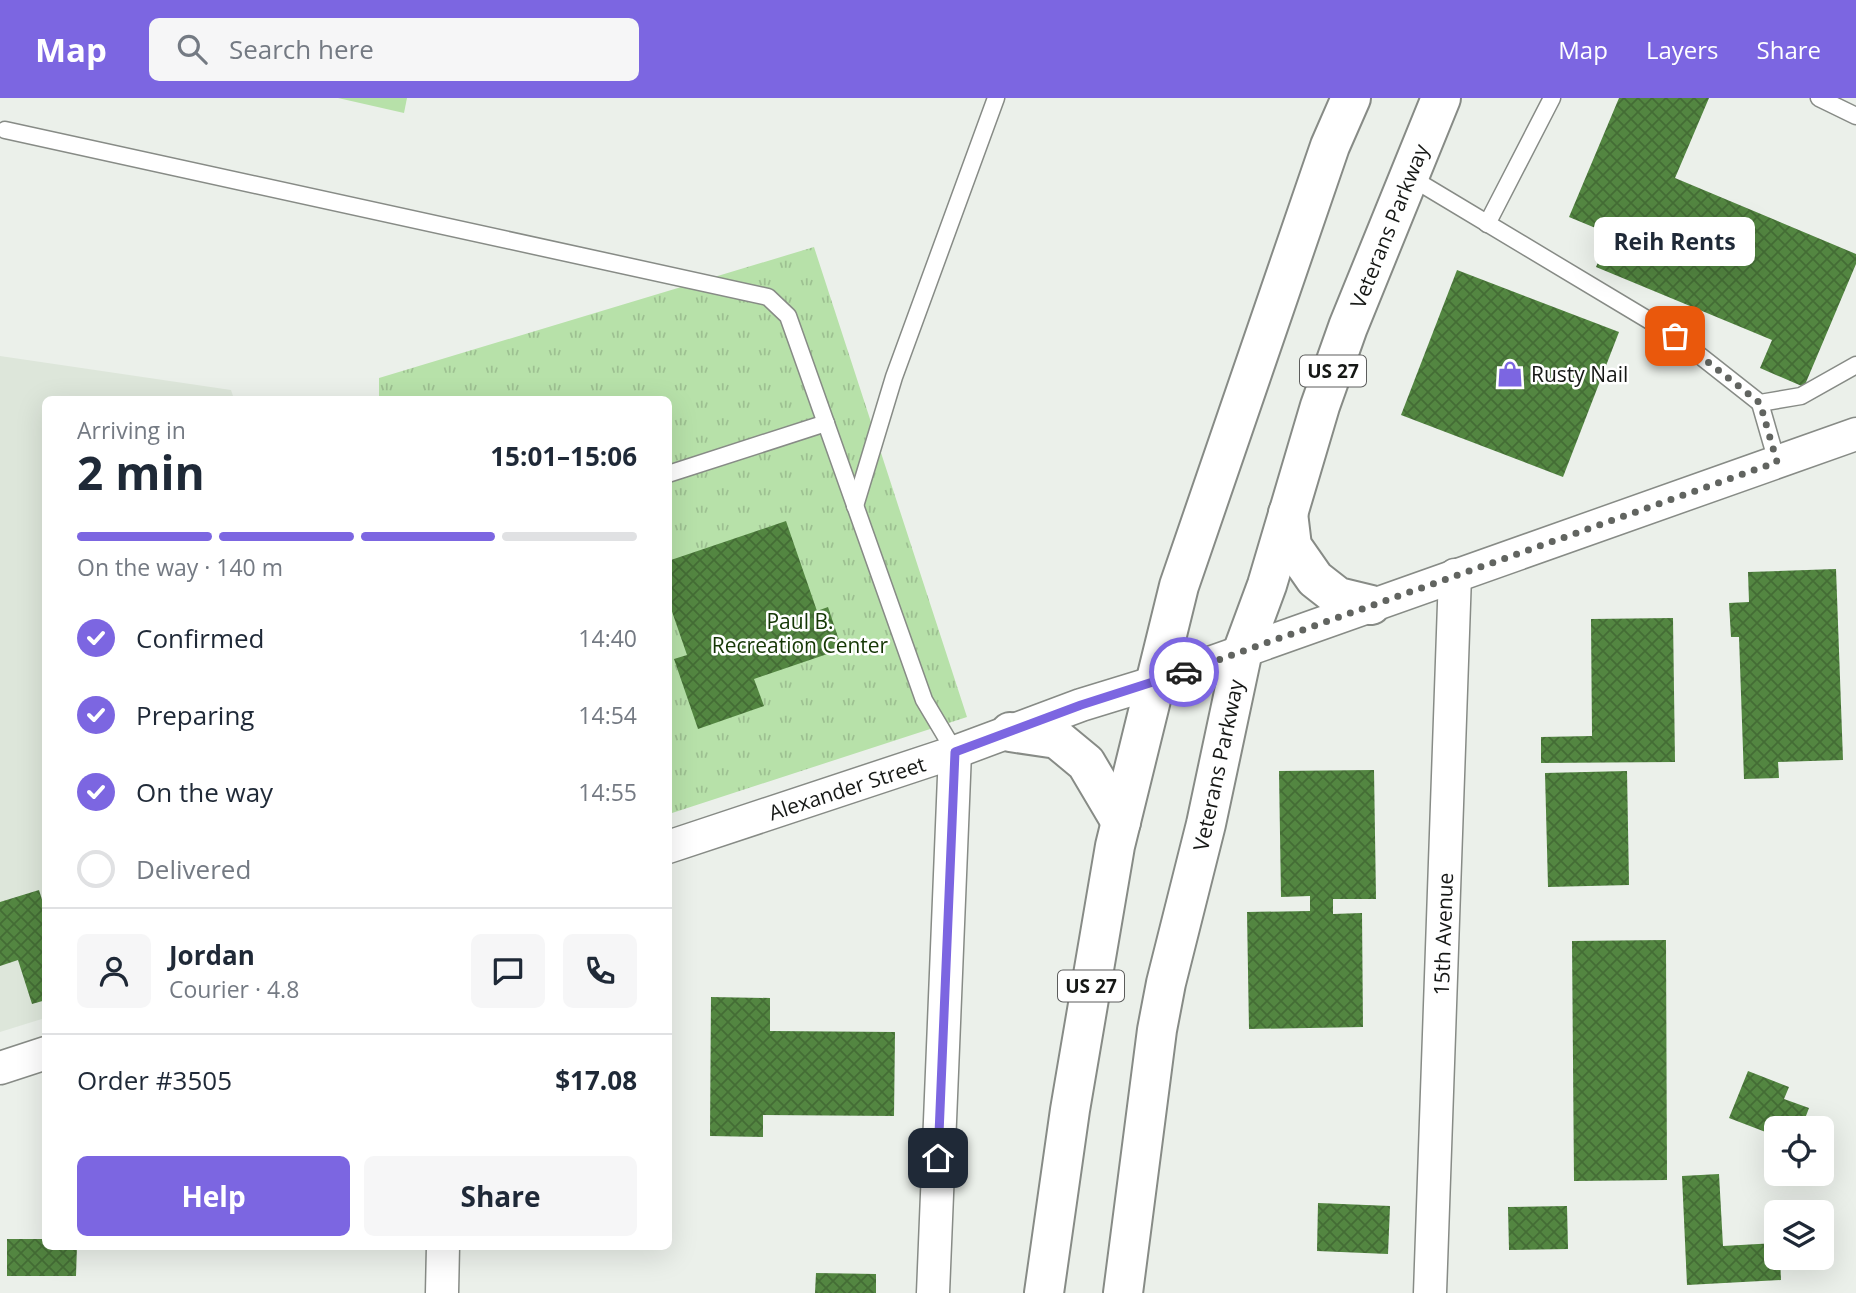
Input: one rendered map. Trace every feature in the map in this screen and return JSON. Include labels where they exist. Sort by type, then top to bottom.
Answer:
[{"type":"main road","name":"US 27","points":[[1044,1293],[1070,1110],[1121,822],[1179,586],[1330,146],[1351,98]]},
{"type":"main road","name":"Veterans Parkway","points":[[1123,1293],[1155,1042],[1166,983],[1206,824],[1243,650],[1267,584],[1320,406],[1343,340],[1441,98]]},
{"type":"main road","points":[[1289,513],[1292,547],[1315,579],[1338,597],[1371,605]]},
{"type":"main road","points":[[1010,732],[1057,739],[1086,763],[1121,822]]},
{"type":"street","name":"Alexander Street","points":[[672,846],[955,752],[1081,705],[1156,682],[1856,434]]},
{"type":"street","name":"15th Avenue","points":[[1430,1293],[1455,575]]},
{"type":"street","points":[[933,1293],[955,752]]},
{"type":"street","points":[[0,1068],[42,1054]]},
{"type":"street","points":[[442,1293],[443,1250]]},
{"type":"lane","points":[[855,506],[894,377],[996,98]]},
{"type":"lane","points":[[1487,224],[1552,98]]},
{"type":"lane","points":[[1819,98],[1856,116]]},
{"type":"lane","points":[[5,130],[768,297],[788,316],[924,700],[955,752]]},
{"type":"lane","points":[[1409,176],[1675,336],[1760,403],[1777,462]]},
{"type":"lane","points":[[1760,403],[1801,396],[1856,365]]},
{"type":"lane","points":[[672,473],[826,422]]},
{"type":"shaded area","points":[[0,356],[231,390],[233,396],[42,396],[42,1019],[0,1032]]},
{"type":"green space","points":[[338,98],[407,98],[404,113]]},
{"type":"green space","name":"Paul B. Recreation Center","points":[[814,247],[967,717],[672,813],[672,396],[379,396],[379,378]]},
{"type":"building","points":[[1619,98],[1709,98],[1675,178],[1856,254],[1856,264],[1804,387],[1760,368],[1772,340],[1596,267],[1610,234],[1569,217]]},
{"type":"building","name":"Rusty Nail","points":[[1457,270],[1619,332],[1563,477],[1401,415]]},
{"type":"building","points":[[786,521],[817,611],[828,607],[842,649],[754,679],[764,706],[698,729],[674,659],[687,655],[672,612],[672,560]]},
{"type":"building","points":[[1836,569],[1843,760],[1778,762],[1779,778],[1744,779],[1739,637],[1731,637],[1729,603],[1749,602],[1748,572]]},
{"type":"building","points":[[1673,618],[1675,762],[1541,763],[1541,737],[1592,736],[1591,619]]},
{"type":"building","points":[[1374,770],[1376,899],[1333,899],[1333,914],[1362,913],[1363,1027],[1249,1029],[1247,912],[1310,911],[1310,896],[1281,897],[1279,771]]},
{"type":"building","points":[[1627,771],[1629,885],[1548,887],[1545,773]]},
{"type":"building","points":[[39,890],[42,899],[42,1001],[32,1004],[18,960],[0,966],[0,902]]},
{"type":"building","points":[[1666,940],[1667,1180],[1574,1181],[1572,941]]},
{"type":"building","points":[[711,997],[770,998],[770,1031],[895,1032],[894,1116],[763,1115],[763,1137],[710,1136]]},
{"type":"building","points":[[1748,1071],[1789,1087],[1784,1099],[1809,1108],[1806,1116],[1764,1116],[1764,1131],[1729,1118]]},
{"type":"building","points":[[1719,1174],[1723,1246],[1764,1244],[1764,1270],[1781,1270],[1781,1280],[1687,1285],[1682,1176]]},
{"type":"building","points":[[1318,1203],[1390,1206],[1388,1254],[1317,1251]]},
{"type":"building","points":[[1567,1206],[1568,1249],[1509,1250],[1508,1207]]},
{"type":"building","points":[[7,1239],[42,1239],[42,1250],[77,1250],[76,1276],[7,1276]]},
{"type":"building","points":[[816,1273],[876,1274],[876,1293],[815,1293]]},
{"type":"way so far","points":[[1184,672],[1777,462],[1760,403],[1675,336]]},
{"type":"place","name":"Reih Rents","points":[[1675,336]]},
{"type":"place","name":"Rusty Nail","points":[[1510,374]]},
{"type":"route","points":[[938,1158],[955,752],[1081,705],[1184,672]]}]
